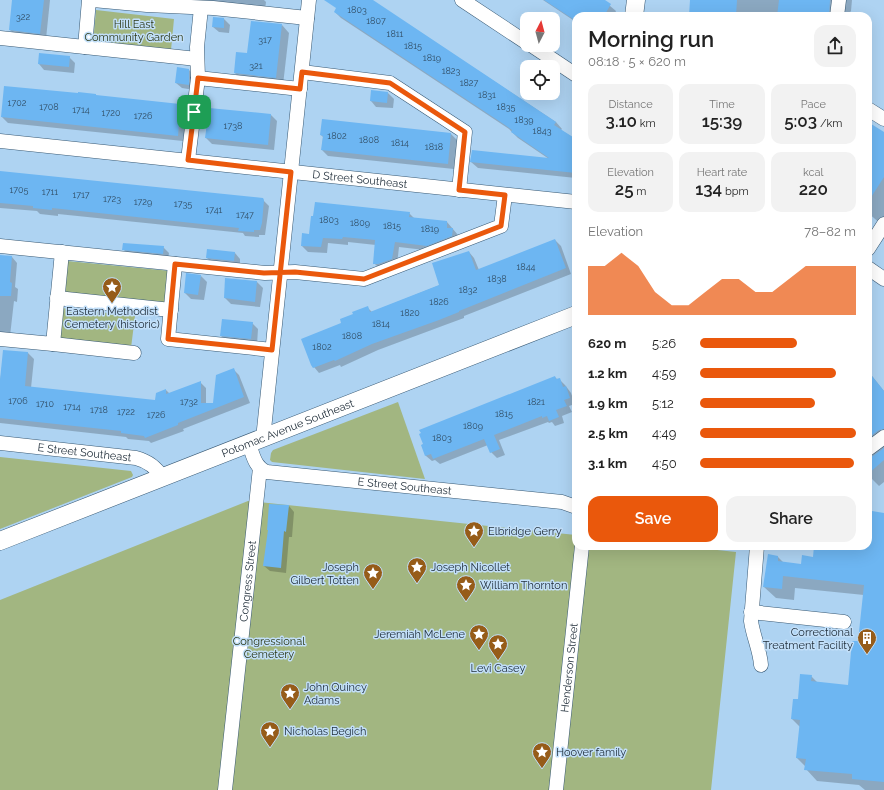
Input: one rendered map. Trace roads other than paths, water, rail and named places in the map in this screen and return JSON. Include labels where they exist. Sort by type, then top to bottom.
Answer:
[{"type":"main road","points":[[634,12],[636,0]]},
{"type":"main road","name":"Potomac Avenue Southeast","points":[[0,541],[572,317]]},
{"type":"street","points":[[85,47],[89,0]]},
{"type":"street","points":[[93,0],[213,8],[308,18]]},
{"type":"street","points":[[260,468],[256,462],[256,441],[272,350],[309,0]]},
{"type":"street","points":[[462,0],[520,38]]},
{"type":"street","points":[[838,12],[839,0]]},
{"type":"street","points":[[188,160],[198,78],[197,59],[201,8]]},
{"type":"street","points":[[0,38],[197,59]]},
{"type":"street","points":[[542,52],[572,72]]},
{"type":"street","points":[[302,72],[390,83],[465,132],[459,190]]},
{"type":"street","points":[[198,78],[300,89]]},
{"type":"street","points":[[872,112],[884,119]]},
{"type":"street","name":"D Street Southeast","points":[[0,141],[572,202]]},
{"type":"street","points":[[0,246],[264,273],[295,272],[364,279],[501,226],[505,195]]},
{"type":"street","points":[[872,243],[884,224]]},
{"type":"street","points":[[53,344],[62,252]]},
{"type":"street","points":[[175,264],[168,339],[272,350]]},
{"type":"street","points":[[872,271],[884,279]]},
{"type":"street","points":[[57,298],[170,310]]},
{"type":"street","points":[[0,339],[134,353]]},
{"type":"street","points":[[872,446],[884,437]]},
{"type":"street","name":"E Street Southeast","points":[[0,443],[140,459],[153,466],[162,477]]},
{"type":"street","name":"E Street Southeast","points":[[260,468],[272,473],[562,502],[572,506]]},
{"type":"street","name":"Congress Street","points":[[225,790],[260,468]]},
{"type":"street","name":"Henderson Street","points":[[556,790],[582,550]]},
{"type":"street","points":[[757,550],[751,621],[752,632],[760,655],[761,665]]},
{"type":"street","points":[[751,612],[844,622]]},
{"type":"place","name":"Eastern Methodist Cemetery (historic)","points":[[112,304]]},
{"type":"place","name":"Elbridge Gerry","points":[[474,548]]},
{"type":"place","name":"Joseph Nicollet","points":[[417,584]]},
{"type":"place","name":"Joseph Gilbert Totten","points":[[373,590]]},
{"type":"place","name":"William Thornton","points":[[466,602]]},
{"type":"place","name":"Jeremiah McLene","points":[[479,651]]},
{"type":"place","name":"Correctional Treatment Facility","points":[[867,655]]},
{"type":"place","name":"Levi Casey","points":[[498,661]]},
{"type":"place","name":"John Quincy Adams","points":[[290,710]]},
{"type":"place","name":"Nicholas Begich","points":[[270,748]]},
{"type":"place","name":"Hoover family","points":[[542,769]]},
{"type":"park label","name":"Hill East Community Garden","points":[[134,30]]},
{"type":"park label","name":"Congressional Cemetery","points":[[269,647]]}]
